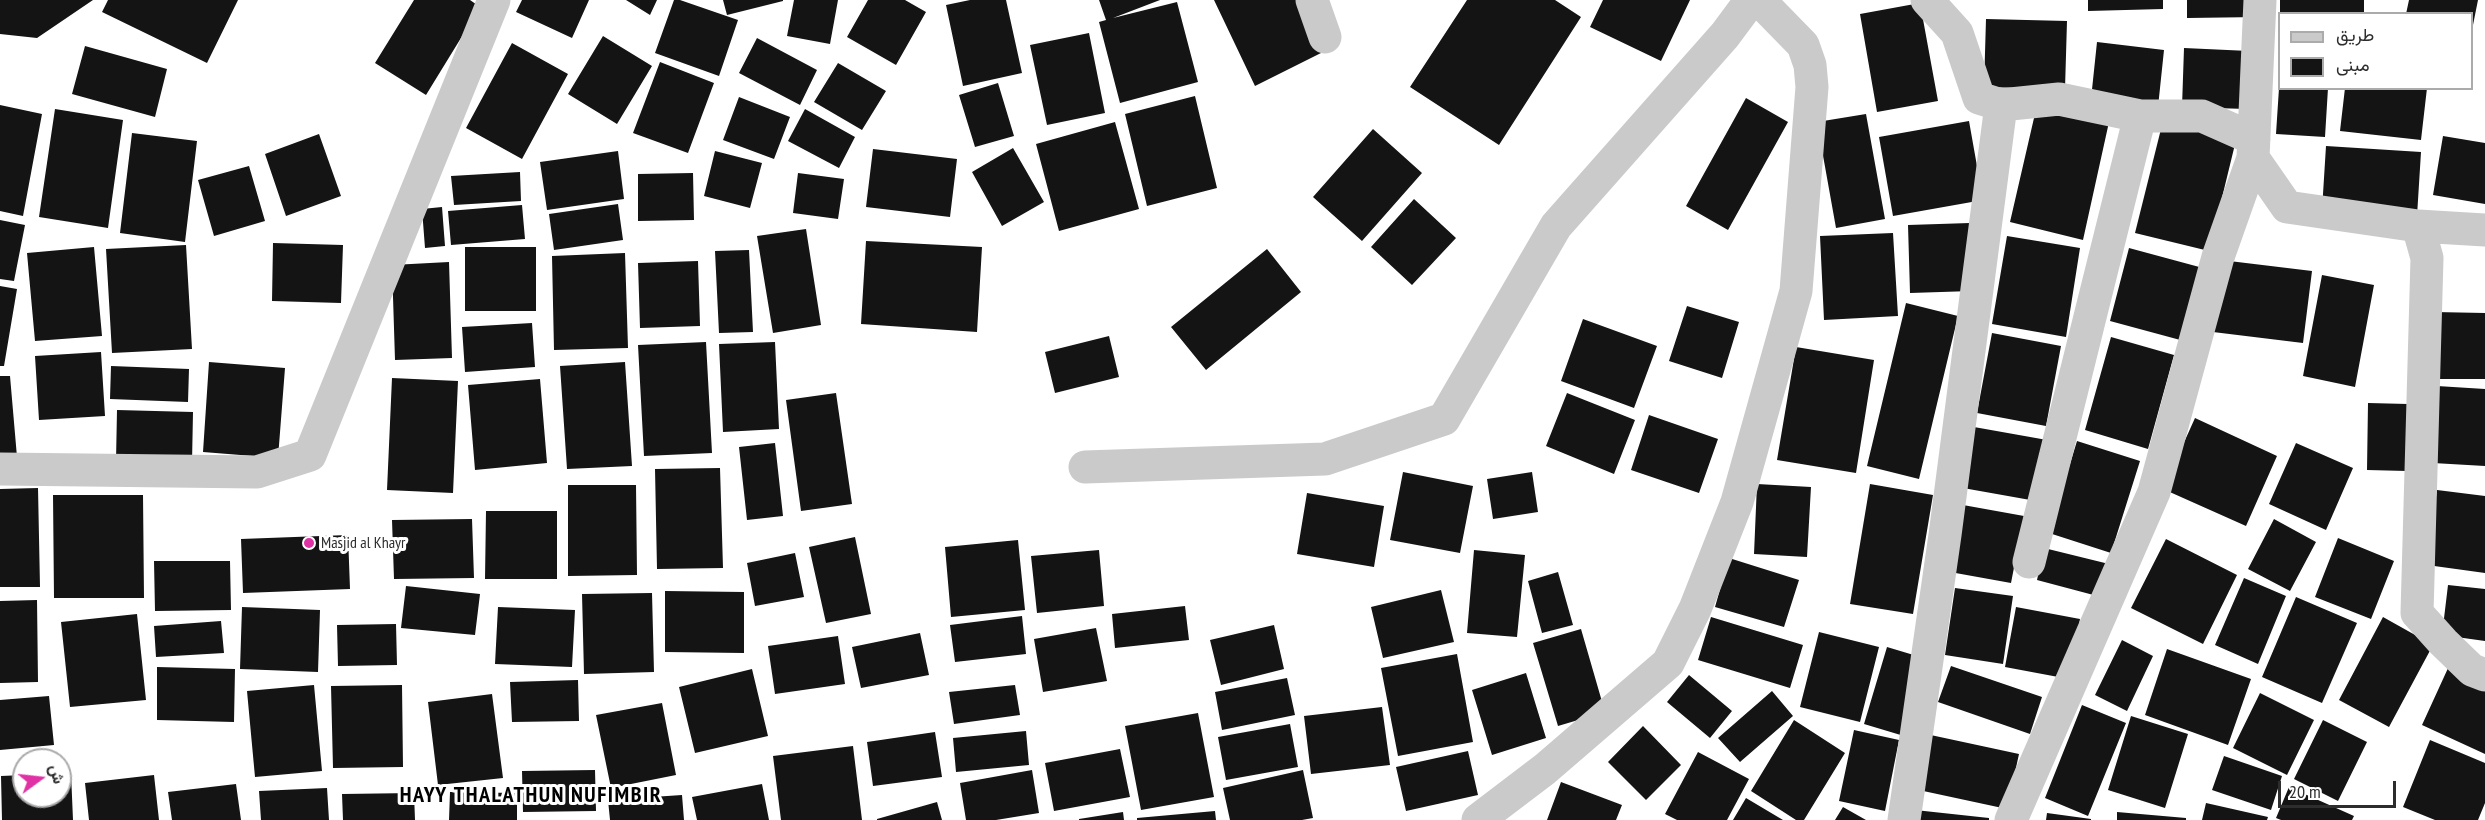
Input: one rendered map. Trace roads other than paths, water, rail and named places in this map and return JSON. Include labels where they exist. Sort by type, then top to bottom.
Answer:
[{"type":"street","points":[[0,469],[257,472],[310,455],[494,0]]},
{"type":"street","points":[[1312,0],[1325,37]]},
{"type":"street","points":[[1085,467],[1325,459],[1444,419],[1556,226],[1725,35],[1751,0]]},
{"type":"street","points":[[1478,820],[1545,770],[1668,663],[1695,609],[1737,502],[1796,291],[1812,87],[1810,64],[1803,45],[1759,0]]},
{"type":"street","points":[[1927,0],[1957,33],[1978,98],[2001,105],[2059,99],[2140,116],[2202,116],[2253,148],[2287,207],[2418,226],[2485,230]]},
{"type":"street","points":[[2011,820],[2154,492],[2218,257],[2253,148],[2260,0]]},
{"type":"street","points":[[1905,820],[2001,105]]},
{"type":"street","points":[[2029,562],[2140,116]]},
{"type":"street","points":[[2418,226],[2427,258],[2418,613],[2472,670],[2485,675]]},
{"type":"place","name":"Masjid al Khayr","points":[[309,543]]},
{"type":"district","name":"HAYY THALATHUN NUFIMBIR","points":[[531,796]]}]
